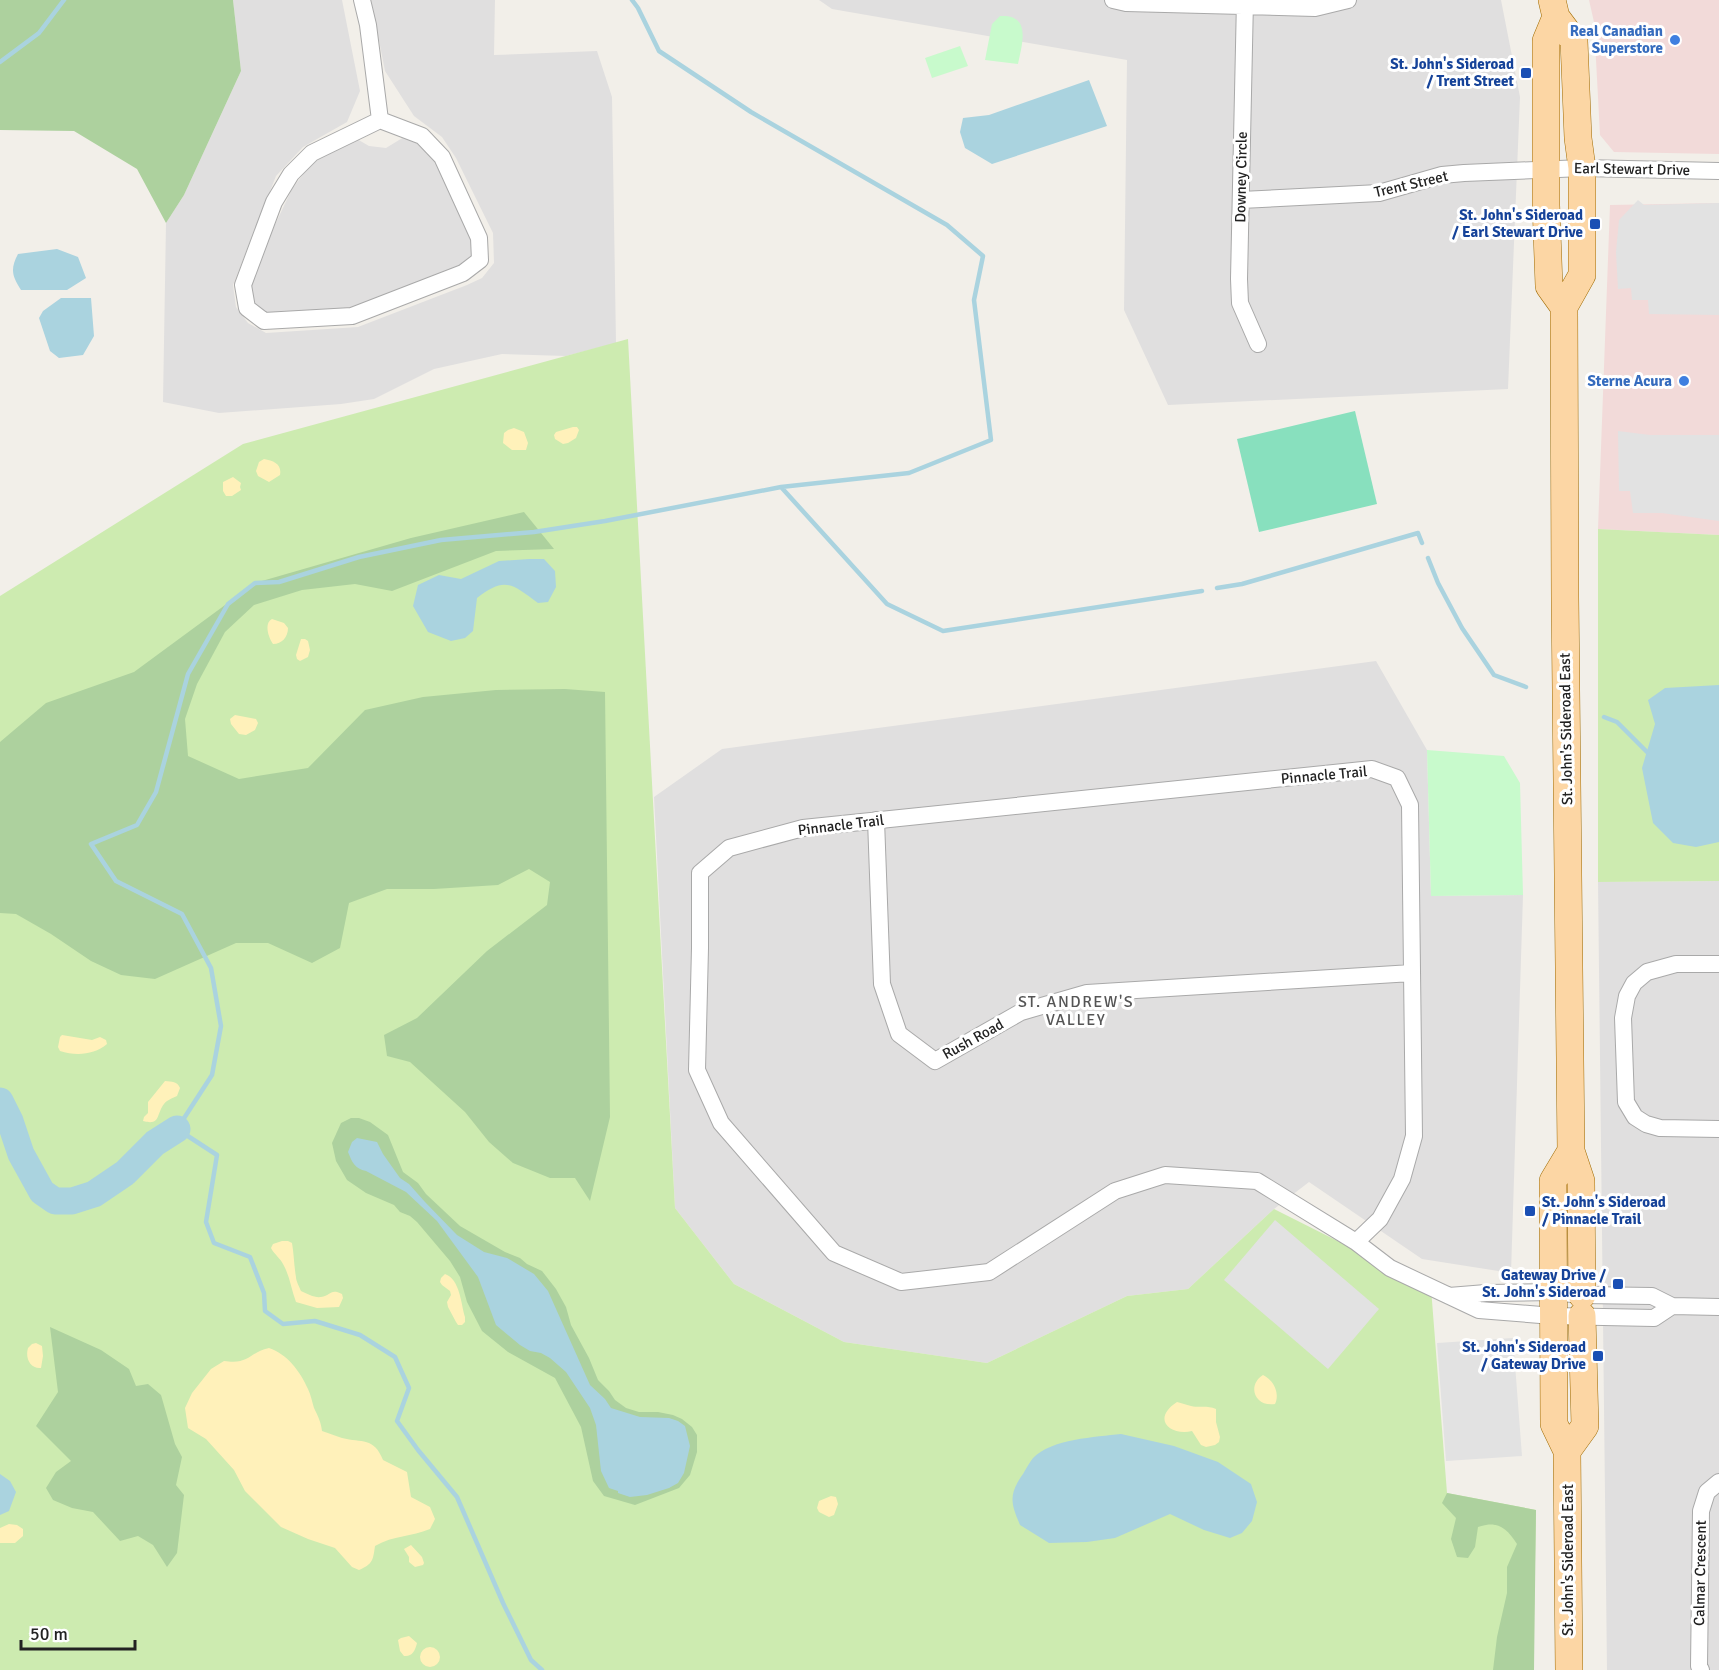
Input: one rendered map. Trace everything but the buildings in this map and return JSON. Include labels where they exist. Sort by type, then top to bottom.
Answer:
[{"type":"main road","name":"St. John's Sideroad East","points":[[1554,9],[1574,41],[1578,138],[1582,168],[1582,274],[1564,307],[1564,597],[1570,1151],[1581,1181],[1585,1426],[1568,1451]]},
{"type":"main road","name":"St. John's Sideroad East","points":[[1554,9],[1546,41],[1549,286],[1564,307]]},
{"type":"main road","name":"St. John's Sideroad East","points":[[1569,1670],[1568,1451],[1554,1424],[1553,1181],[1570,1151]]},
{"type":"street","points":[[362,0],[368,25],[380,120]]},
{"type":"street","points":[[1113,0],[1126,3],[1244,3],[1315,8],[1348,0]]},
{"type":"street","name":"Downey Circle","points":[[1244,3],[1239,279],[1240,303],[1258,344]]},
{"type":"street","points":[[380,120],[422,136],[442,157],[480,238],[480,260],[463,273],[352,316],[264,321],[247,308],[243,285],[274,202],[291,174],[312,153],[380,120]]},
{"type":"street","name":"Trent Street","points":[[1240,200],[1379,193],[1442,176],[1546,168]]},
{"type":"street","name":"Earl Stewart Drive","points":[[1546,168],[1719,171]]},
{"type":"street","name":"Pinnacle Trail","points":[[1356,1242],[1380,1219],[1402,1179],[1414,1136],[1410,805],[1397,778],[1372,769],[803,828],[729,848],[700,873],[697,1070],[721,1123],[834,1253],[901,1282],[989,1272],[1115,1191],[1165,1175],[1257,1181],[1356,1242],[1390,1268],[1479,1310],[1553,1304],[1582,1305]]},
{"type":"street","name":"Rush Road","points":[[876,820],[882,984],[899,1034],[935,1061],[1021,1012],[1087,993],[1412,973]]},
{"type":"street","points":[[1719,964],[1676,964],[1647,972],[1634,983],[1627,996],[1623,1018],[1626,1102],[1635,1117],[1646,1124],[1660,1128],[1719,1129]]},
{"type":"street","name":"Pinnacle Trail","points":[[1448,1296],[1486,1293],[1553,1304]]},
{"type":"street","points":[[1553,1304],[1582,1305],[1654,1318],[1672,1306],[1719,1307]]},
{"type":"street","name":"Calmar Crescent","points":[[1701,1670],[1699,1666],[1701,1511],[1707,1492],[1719,1482]]},
{"type":"shaded area","points":[[233,0],[342,0],[360,91],[347,122],[303,147],[276,176],[233,285],[236,307],[248,323],[266,333],[358,327],[482,278],[494,263],[493,233],[456,158],[442,137],[414,116],[385,71],[371,0],[495,0],[494,55],[597,51],[612,97],[616,343],[566,356],[502,354],[434,369],[374,399],[341,404],[219,413],[163,402],[166,223],[184,195],[241,71]]},
{"type":"shaded area","points":[[819,0],[1501,0],[1520,97],[1508,389],[1168,405],[1124,310],[1127,60],[832,9]]},
{"type":"shaded area","points":[[1589,0],[1719,0],[1719,154],[1614,152],[1600,135],[1594,22]]},
{"type":"shaded area","points":[[404,137],[418,142],[434,156],[475,241],[471,264],[351,309],[265,312],[252,301],[249,288],[271,233],[292,189],[311,164],[343,144],[357,139],[369,146],[386,148]]},
{"type":"shaded area","points":[[1638,200],[1644,205],[1719,203],[1719,315],[1649,314],[1648,300],[1632,300],[1631,288],[1618,289],[1616,252],[1619,220]]},
{"type":"shaded area","points":[[1719,203],[1719,535],[1598,529],[1610,205]]},
{"type":"shaded area","points":[[1618,431],[1650,435],[1719,435],[1719,521],[1662,513],[1633,513],[1630,491],[1619,491]]},
{"type":"shaded area","points":[[1376,661],[1427,750],[1431,896],[1523,895],[1511,1273],[1422,1259],[1309,1182],[1274,1209],[1188,1289],[1127,1296],[987,1363],[844,1342],[734,1284],[675,1208],[654,797],[722,749]]},
{"type":"shaded area","points":[[1719,881],[1719,1670],[1607,1670],[1598,882]]},
{"type":"shaded area","points":[[1275,1220],[1379,1309],[1328,1369],[1224,1280]]},
{"type":"shaded area","points":[[1513,1338],[1522,1456],[1446,1461],[1437,1343]]},
{"type":"green space","points":[[0,0],[233,0],[241,71],[184,195],[166,223],[137,169],[74,131],[0,130]]},
{"type":"green space","points":[[1000,16],[1017,20],[1021,25],[1022,39],[1018,64],[985,60],[992,24]]},
{"type":"green space","points":[[960,46],[968,66],[932,78],[925,58]]},
{"type":"green space","points":[[628,339],[675,1208],[734,1284],[844,1342],[987,1363],[1127,1296],[1188,1289],[1274,1209],[1431,1288],[1447,1493],[1536,1510],[1533,1670],[0,1670],[0,596],[243,444]]},
{"type":"green space","points":[[1355,411],[1377,504],[1259,532],[1237,439]]},
{"type":"green space","points":[[524,512],[554,549],[496,551],[392,591],[355,584],[302,590],[254,605],[225,632],[197,684],[185,719],[188,756],[239,779],[308,768],[365,710],[423,697],[496,690],[565,689],[605,692],[610,1117],[590,1201],[575,1178],[550,1178],[513,1163],[489,1142],[465,1112],[410,1062],[387,1056],[384,1035],[417,1018],[487,951],[547,905],[550,882],[529,869],[498,885],[387,889],[349,903],[340,948],[312,963],[268,943],[236,943],[155,979],[121,975],[91,961],[16,914],[0,913],[0,742],[46,703],[134,672],[255,583],[411,538]]},
{"type":"green space","points":[[1598,529],[1719,535],[1719,881],[1598,882]]},
{"type":"green space","points":[[1427,750],[1504,756],[1520,783],[1523,895],[1431,896]]},
{"type":"green space","points":[[351,1118],[370,1122],[388,1135],[403,1172],[418,1183],[426,1194],[460,1226],[542,1271],[566,1307],[571,1325],[598,1380],[615,1400],[626,1408],[639,1412],[673,1415],[692,1427],[697,1435],[697,1452],[690,1475],[679,1488],[635,1505],[604,1496],[593,1481],[581,1427],[555,1378],[508,1352],[482,1331],[467,1302],[460,1277],[450,1261],[417,1222],[400,1212],[394,1205],[366,1193],[347,1180],[336,1161],[332,1143],[341,1123]]},
{"type":"green space","points":[[50,1327],[101,1350],[129,1369],[136,1386],[148,1384],[161,1395],[175,1444],[182,1457],[176,1485],[184,1495],[177,1553],[167,1567],[153,1545],[138,1536],[120,1541],[93,1512],[72,1508],[53,1500],[46,1488],[56,1472],[71,1461],[36,1426],[58,1392]]},
{"type":"green space","points":[[1447,1493],[1536,1510],[1534,1670],[1493,1670],[1497,1637],[1507,1593],[1507,1567],[1517,1544],[1501,1527],[1485,1525],[1478,1527],[1475,1547],[1468,1558],[1457,1557],[1451,1539],[1456,1518],[1442,1503]]},
{"type":"sand","points":[[573,427],[579,430],[576,438],[563,444],[555,439],[556,432]]},
{"type":"sand","points":[[514,428],[524,432],[528,443],[526,450],[512,450],[503,443],[504,433]]},
{"type":"sand","points":[[264,459],[274,462],[280,468],[280,475],[269,482],[258,476],[256,471],[259,462]]},
{"type":"sand","points":[[233,477],[241,483],[241,490],[232,496],[226,496],[223,491],[223,482]]},
{"type":"sand","points":[[272,619],[284,623],[288,628],[284,639],[276,644],[273,644],[268,630],[268,624]]},
{"type":"sand","points":[[301,639],[308,641],[310,650],[308,657],[300,661],[296,655]]},
{"type":"sand","points":[[235,715],[256,719],[258,723],[255,730],[246,735],[239,734],[231,724],[230,719]]},
{"type":"sand","points":[[62,1035],[92,1040],[100,1037],[106,1040],[107,1044],[91,1052],[66,1053],[60,1051],[58,1047]]},
{"type":"sand","points":[[165,1081],[174,1082],[179,1086],[177,1096],[164,1104],[153,1122],[143,1121],[148,1113],[148,1102]]},
{"type":"sand","points":[[282,1241],[292,1243],[296,1279],[301,1291],[319,1297],[338,1292],[343,1298],[339,1307],[317,1308],[296,1302],[282,1262],[271,1248],[273,1244]]},
{"type":"sand","points":[[445,1274],[454,1281],[459,1292],[465,1317],[462,1325],[458,1325],[448,1307],[450,1291],[440,1282]]},
{"type":"sand","points":[[36,1343],[42,1346],[41,1368],[31,1365],[28,1359],[28,1348]]},
{"type":"sand","points":[[269,1348],[282,1354],[301,1376],[309,1391],[322,1431],[342,1438],[367,1442],[376,1448],[383,1460],[407,1472],[411,1497],[430,1507],[435,1519],[430,1529],[375,1546],[372,1561],[359,1570],[352,1567],[335,1548],[281,1527],[245,1491],[234,1470],[206,1439],[188,1428],[185,1408],[192,1393],[211,1369],[224,1361],[244,1360]]},
{"type":"sand","points":[[1263,1375],[1275,1388],[1277,1396],[1275,1404],[1262,1402],[1255,1394],[1255,1384]]},
{"type":"sand","points":[[1177,1402],[1216,1409],[1219,1442],[1206,1447],[1201,1445],[1192,1431],[1177,1431],[1166,1425],[1165,1414]]},
{"type":"sand","points":[[831,1496],[836,1497],[838,1504],[834,1515],[829,1517],[819,1512],[817,1508],[819,1501]]},
{"type":"sand","points":[[9,1524],[23,1529],[23,1536],[15,1543],[0,1543],[0,1528]]},
{"type":"sand","points":[[411,1545],[422,1557],[423,1565],[415,1567],[409,1562],[404,1549]]},
{"type":"sand","points":[[409,1636],[417,1643],[413,1653],[404,1656],[400,1651],[398,1640]]},
{"type":"sand","points":[[430,1647],[437,1650],[440,1657],[437,1664],[430,1667],[423,1664],[420,1657],[423,1650]]},
{"type":"water","points":[[1089,80],[1107,126],[992,164],[965,148],[960,132],[963,118],[989,115]]},
{"type":"water","points":[[57,249],[78,257],[86,278],[67,290],[21,290],[13,272],[18,254]]},
{"type":"water","points":[[61,298],[91,298],[94,336],[83,355],[59,358],[50,351],[39,318],[43,311]]},
{"type":"water","points":[[544,559],[555,571],[556,587],[548,602],[538,603],[515,587],[508,585],[495,587],[477,598],[473,631],[465,638],[451,641],[428,632],[413,606],[418,585],[439,575],[461,579],[499,561]]},
{"type":"water","points":[[1719,685],[1719,842],[1696,847],[1673,843],[1653,823],[1642,768],[1655,724],[1648,700],[1665,688]]},
{"type":"water","points":[[357,1138],[377,1142],[400,1178],[409,1184],[457,1235],[484,1252],[507,1258],[534,1274],[548,1291],[590,1385],[611,1408],[640,1417],[669,1418],[685,1426],[690,1446],[684,1473],[678,1483],[647,1495],[630,1497],[609,1488],[601,1471],[596,1425],[590,1408],[566,1372],[550,1358],[520,1345],[496,1325],[478,1277],[437,1221],[406,1192],[359,1169],[354,1164],[348,1152],[352,1142]]},
{"type":"water","points":[[1121,1434],[1174,1446],[1218,1462],[1251,1484],[1257,1502],[1252,1521],[1242,1533],[1230,1538],[1204,1530],[1170,1514],[1115,1538],[1087,1542],[1049,1543],[1020,1525],[1012,1499],[1018,1481],[1033,1458],[1062,1443]]},
{"type":"water","points":[[0,1474],[10,1481],[16,1492],[9,1511],[0,1515]]},
{"type":"waterway","points":[[0,62],[39,33],[64,0]]},
{"type":"waterway","points":[[632,0],[659,51],[751,112],[947,225],[983,256],[974,300],[991,440],[909,473],[781,487]]},
{"type":"waterway","points":[[542,1670],[531,1660],[503,1603],[457,1497],[397,1421],[409,1388],[395,1357],[360,1335],[315,1321],[283,1324],[265,1311],[264,1293],[250,1257],[214,1243],[206,1222],[217,1155],[177,1129],[212,1075],[221,1026],[211,968],[182,914],[116,881],[91,844],[137,825],[156,792],[188,674],[228,604],[255,583],[279,582],[359,557],[441,540],[534,532],[605,521],[781,487],[887,604],[943,631],[1202,591]]},
{"type":"waterway","points":[[1217,588],[1242,584],[1418,533],[1422,543]]},
{"type":"waterway","points":[[1428,558],[1438,583],[1462,628],[1494,675],[1526,687]]},
{"type":"waterway","points":[[1604,717],[1617,722],[1647,752]]},
{"type":"waterway","points":[[0,1101],[10,1121],[21,1154],[42,1192],[55,1201],[72,1201],[94,1194],[125,1173],[155,1143],[177,1129]]},
{"type":"place","name":"Real Canadian Superstore","points":[[1675,40]]},
{"type":"place","name":"St. John's Sideroad / Trent Street","points":[[1526,73]]},
{"type":"place","name":"St. John's Sideroad / Earl Stewart Drive","points":[[1595,224]]},
{"type":"place","name":"Sterne Acura","points":[[1684,381]]},
{"type":"place","name":"St. John's Sideroad / Pinnacle Trail","points":[[1530,1211]]},
{"type":"place","name":"Gateway Drive / St. John's Sideroad","points":[[1618,1284]]},
{"type":"place","name":"St. John's Sideroad / Gateway Drive","points":[[1598,1356]]},
{"type":"district","name":"ST. ANDREW'S VALLEY","points":[[1076,1010]]}]
